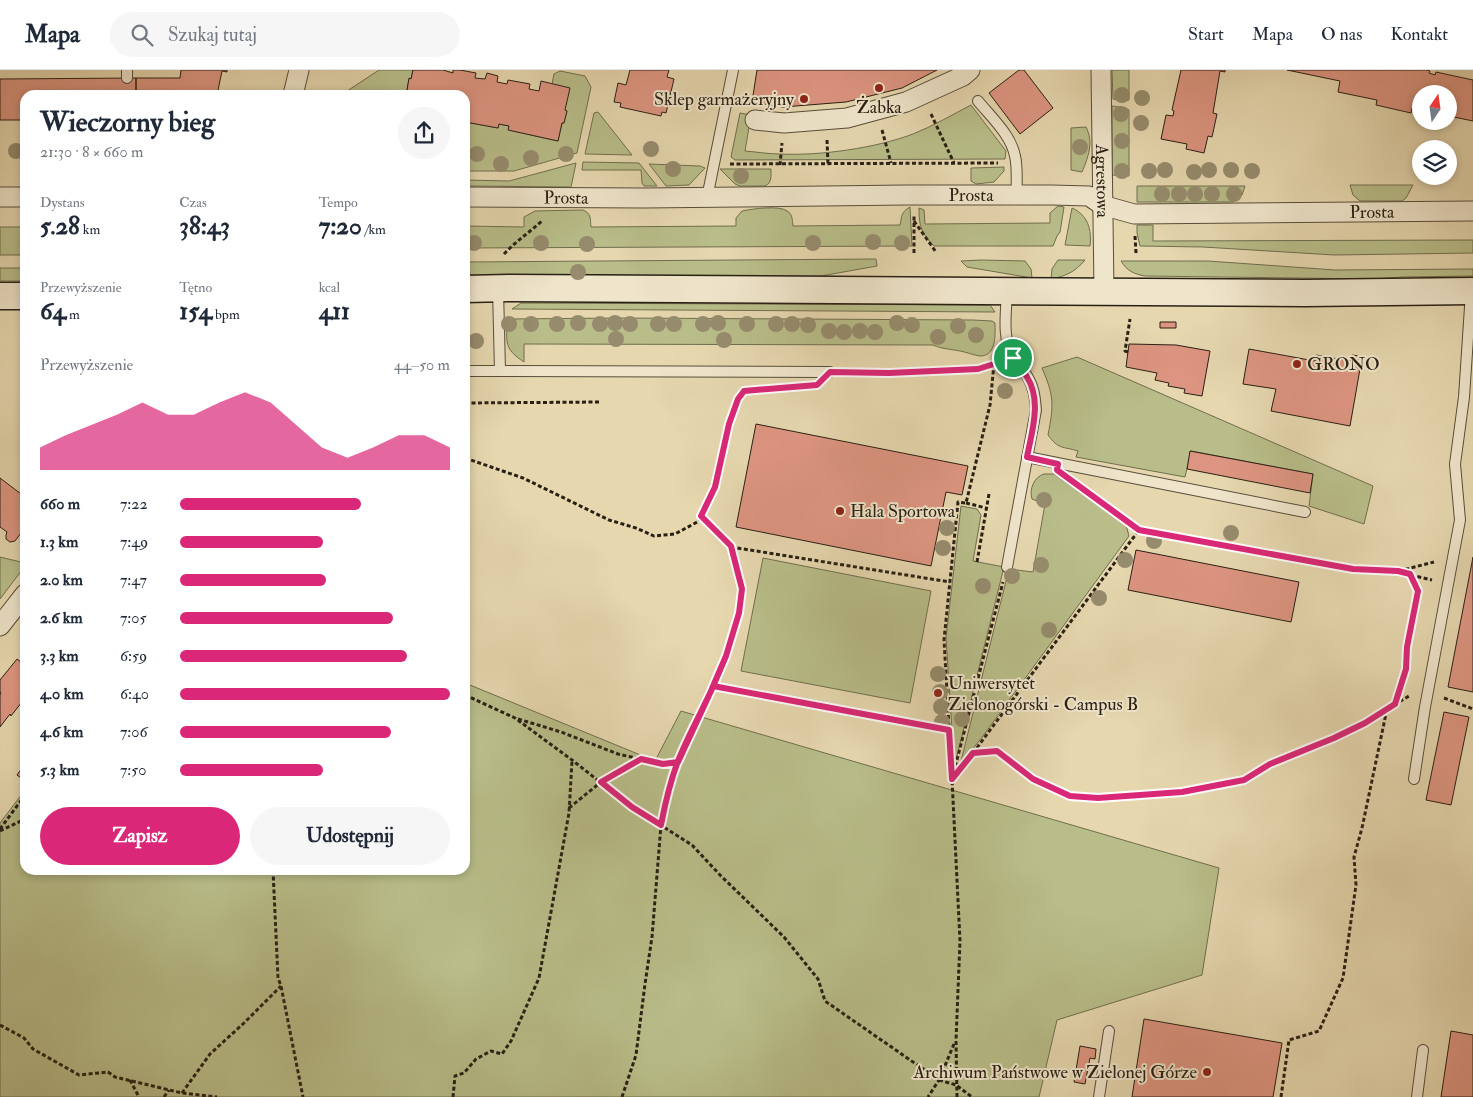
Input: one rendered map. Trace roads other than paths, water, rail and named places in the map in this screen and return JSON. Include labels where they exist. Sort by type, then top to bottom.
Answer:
[{"type":"street","points":[[294,90],[299,70]]},
{"type":"street","points":[[755,120],[784,123],[847,118],[906,102],[963,76],[970,70]]},
{"type":"street","name":"Agrestowa","points":[[1101,70],[1104,292]]},
{"type":"street","name":"Prosta","points":[[470,198],[1016,195],[1089,196],[1102,205],[1134,214],[1473,211]]},
{"type":"street","points":[[0,198],[20,197]]},
{"type":"street","points":[[470,289],[1305,293],[1472,291]]},
{"type":"street","points":[[0,296],[20,296]]},
{"type":"street","points":[[0,626],[20,600]]},
{"type":"lane","points":[[707,198],[733,70]]},
{"type":"lane","points":[[978,101],[1013,148],[1016,163],[1016,195]]},
{"type":"lane","points":[[498,289],[500,371]]},
{"type":"lane","points":[[1007,291],[1005,321],[1007,343],[1013,358],[1028,377],[1034,393],[1036,410],[1007,567]]},
{"type":"lane","points":[[1414,779],[1460,520],[1455,464],[1464,397],[1472,291]]},
{"type":"lane","points":[[470,370],[830,372]]},
{"type":"lane","points":[[1027,457],[1305,512]]},
{"type":"lane","points":[[1099,1097],[1109,1031]]},
{"type":"lane","points":[[1417,1097],[1424,1050]]},
{"type":"place","name":"Żabka","points":[[879,88]]},
{"type":"place","name":"Sklep garmażeryjny","points":[[804,99]]},
{"type":"place","name":"GRONO","points":[[1297,364]]},
{"type":"place","name":"Hala Sportowa","points":[[840,511]]},
{"type":"place","name":"Uniwersytet Zielonogórski - Campus B","points":[[938,693]]},
{"type":"place","name":"Archiwum Państwowe w Zielonej Górze","points":[[1207,1072]]}]
